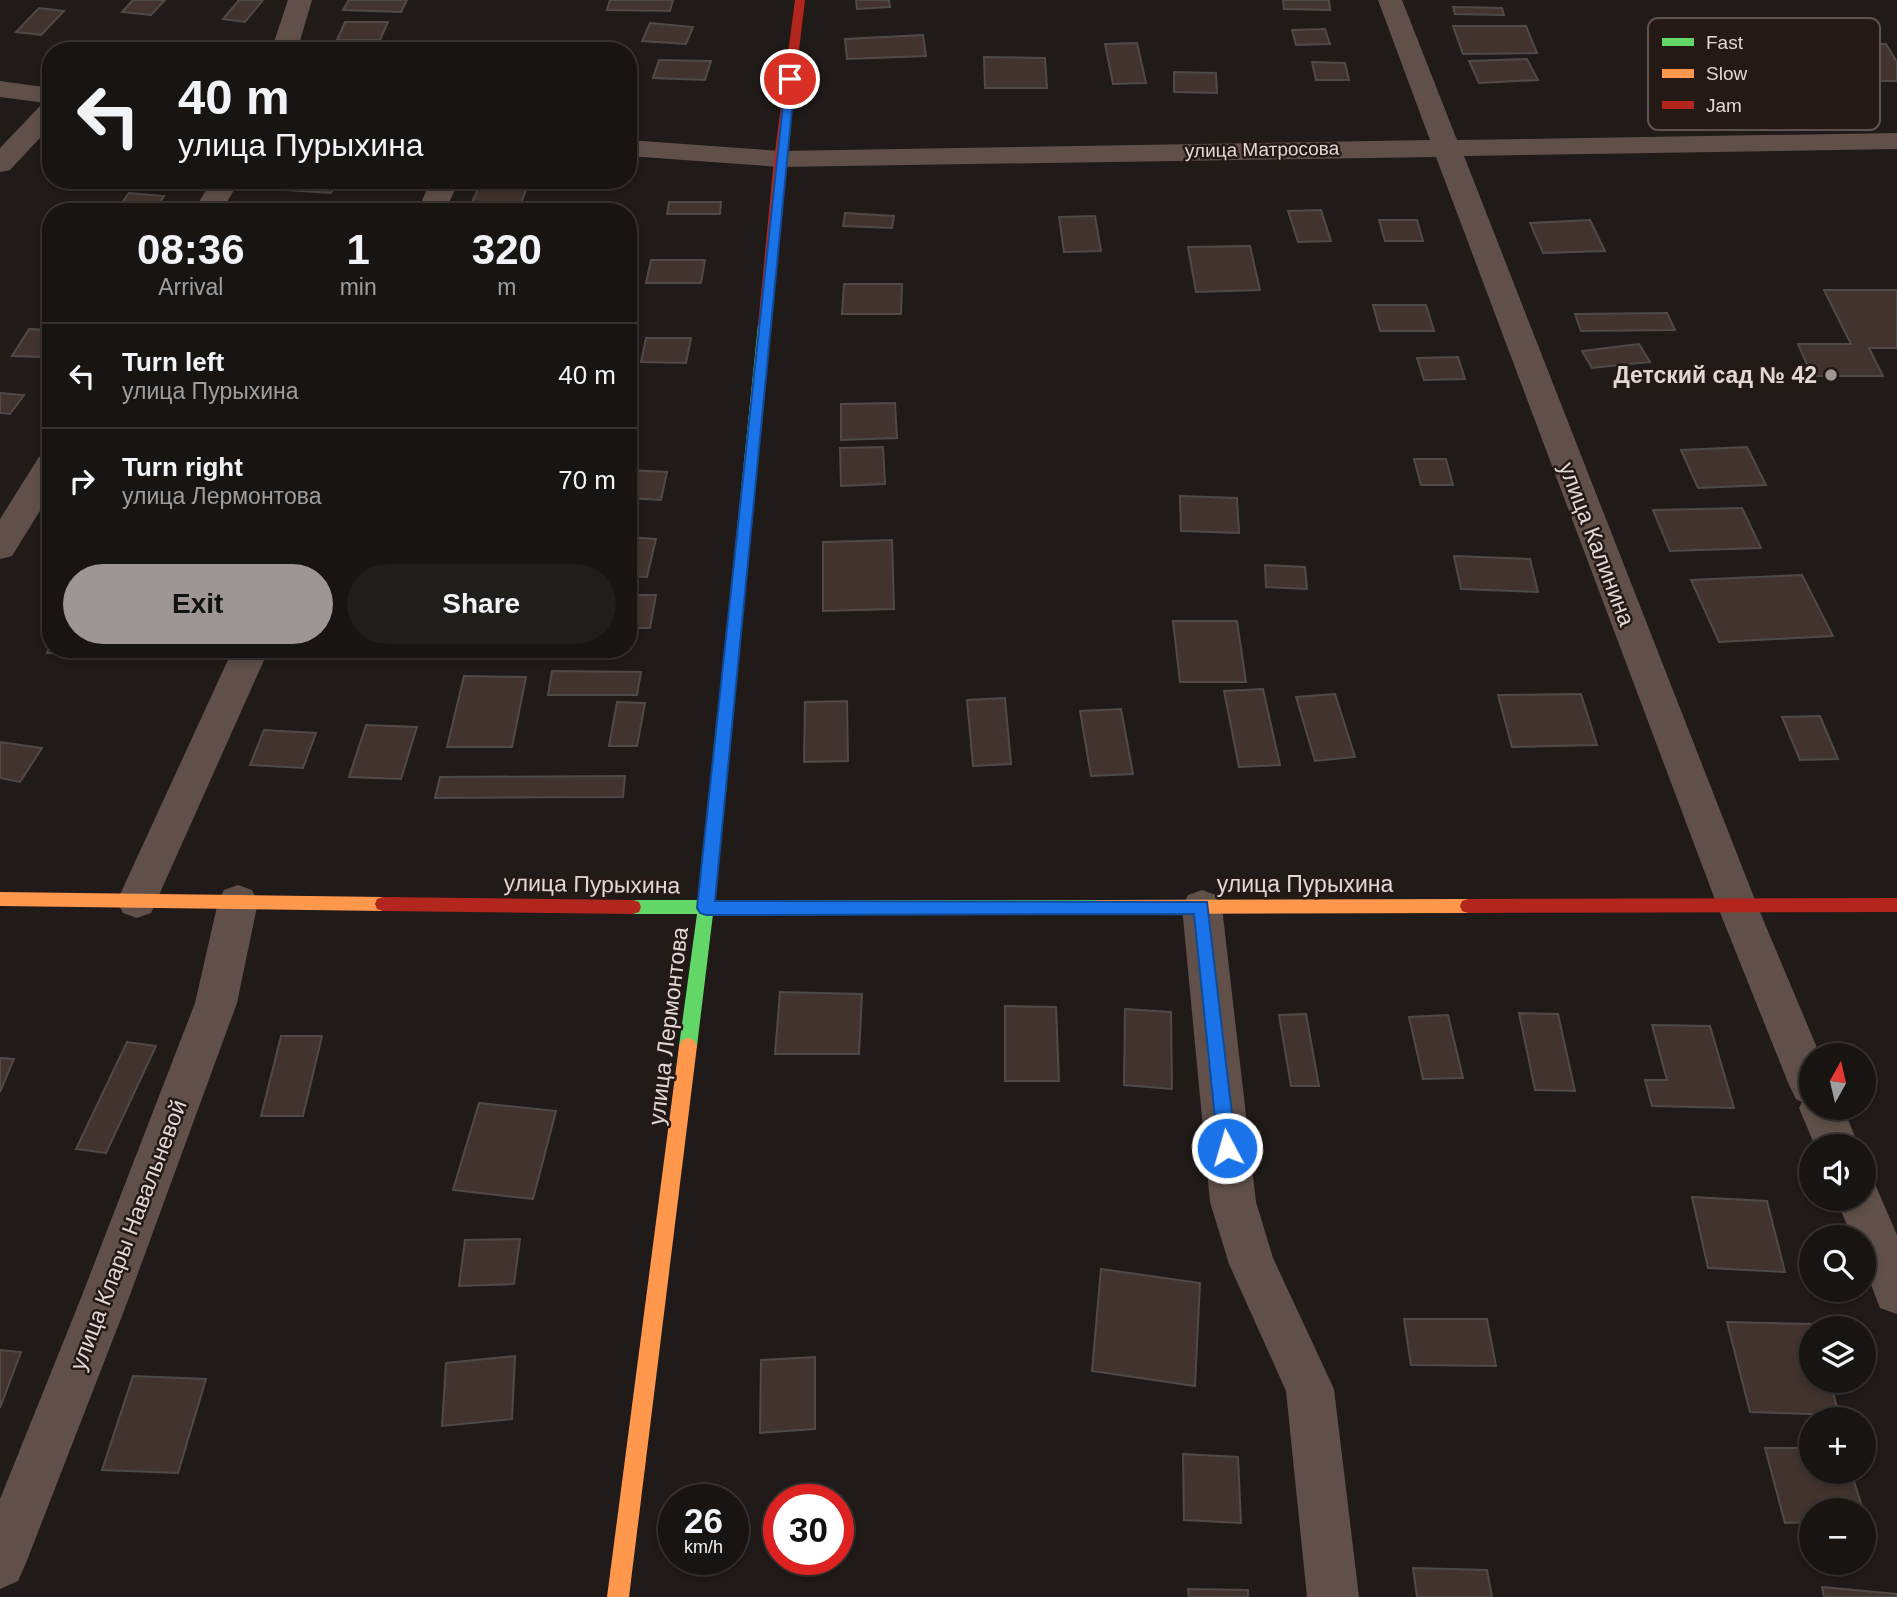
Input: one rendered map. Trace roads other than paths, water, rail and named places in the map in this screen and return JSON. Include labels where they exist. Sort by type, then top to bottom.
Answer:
[{"type":"street","points":[[287,42],[300,0]]},
{"type":"street","name":"улица Лермонтова","points":[[618,1597],[706,908],[780,159],[800,0]]},
{"type":"street","name":"улица Калинина","points":[[1390,0],[1737,905],[1799,1056]]},
{"type":"street","points":[[0,89],[42,95]]},
{"type":"street","points":[[0,164],[42,120]]},
{"type":"street","name":"улица Матросова","points":[[637,149],[780,159],[1444,146],[1897,141]]},
{"type":"street","points":[[0,547],[42,479]]},
{"type":"street","points":[[137,901],[247,658]]},
{"type":"street","name":"улица Пурыхина","points":[[0,900],[706,908],[1897,905]]},
{"type":"street","name":"улица Клары Навальневой","points":[[0,1563],[103,1303],[216,1003],[238,902]]},
{"type":"street","points":[[1202,907],[1233,1202],[1252,1264],[1310,1389],[1333,1597]]},
{"type":"street","points":[[1864,1211],[1897,1291]]},
{"type":"place","name":"Детский сад № 42","points":[[1831,375]]}]
